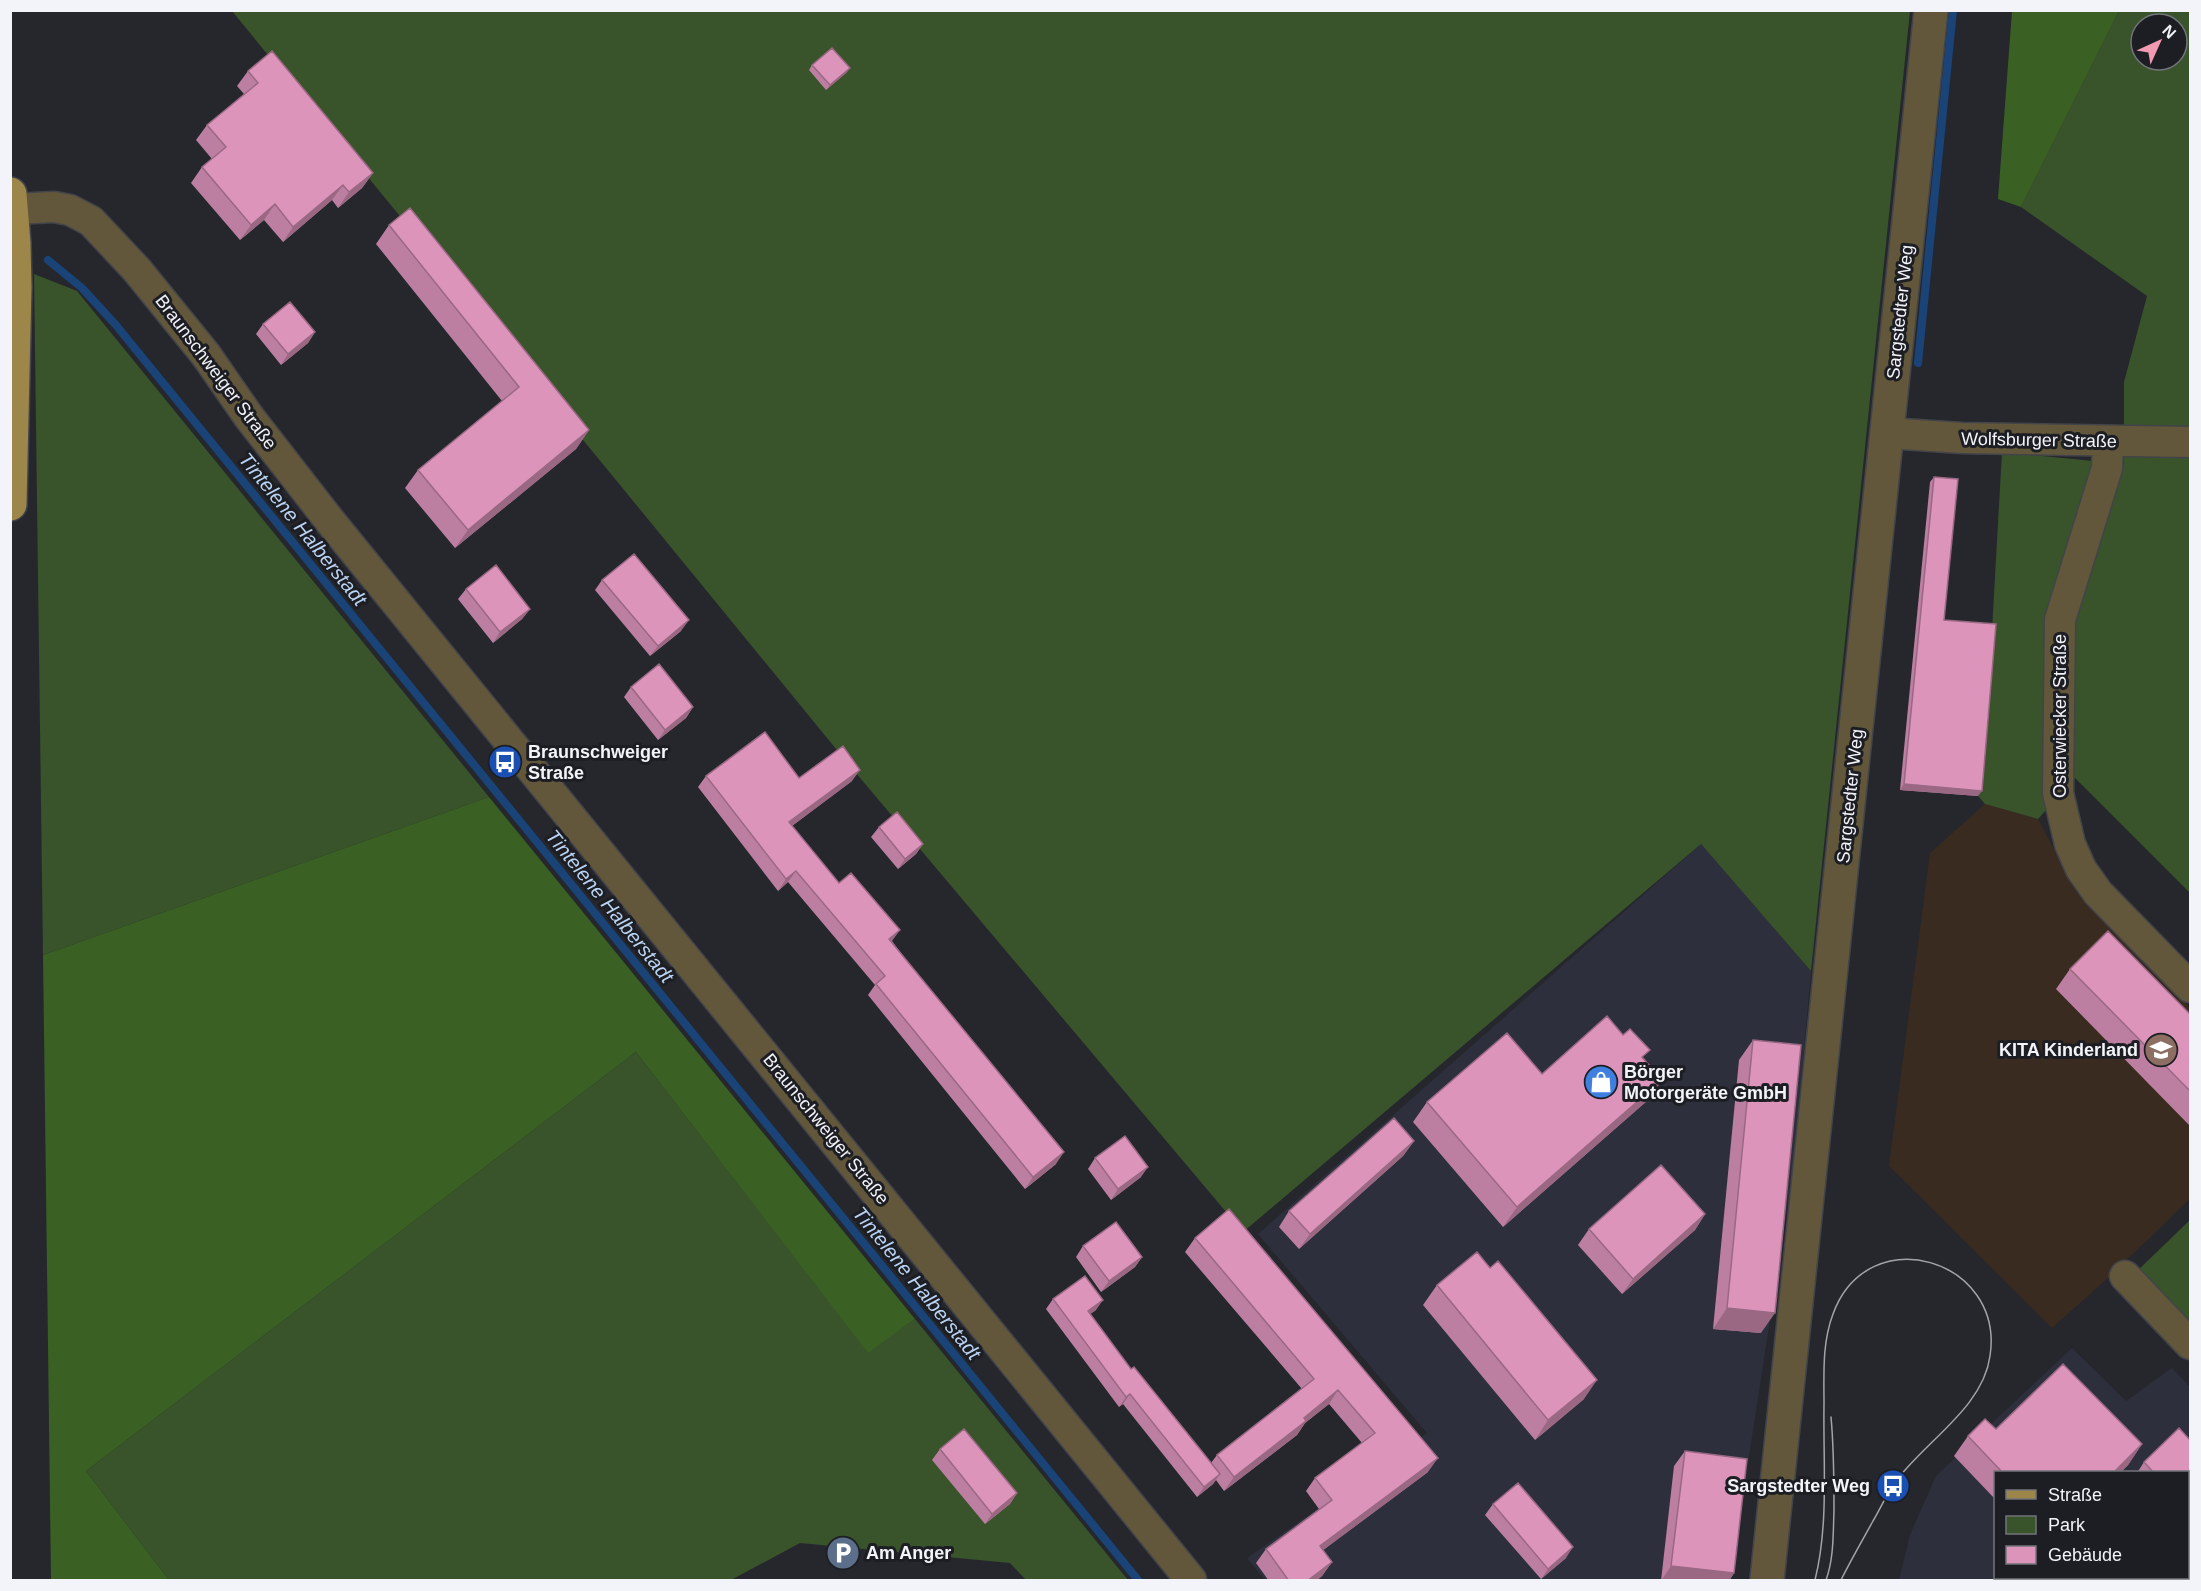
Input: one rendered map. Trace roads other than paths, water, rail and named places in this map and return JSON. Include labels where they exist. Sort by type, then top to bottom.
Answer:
[{"type":"main road","points":[[10,504],[15,287],[12,202]]},
{"type":"street","name":"Sargstedter Weg","points":[[1767,1581],[1931,10]]},
{"type":"street","name":"Braunschweiger Straße","points":[[12,202],[70,210],[87,218],[137,270],[206,355],[249,417],[324,513],[1191,1581]]},
{"type":"street","name":"Wolfsburger Straße","points":[[1887,434],[2108,442],[2190,442]]},
{"type":"street","name":"Osterwiecker Straße","points":[[2108,442],[2107,468],[2060,620],[2058,793],[2070,844],[2081,869],[2098,893],[2190,987]]},
{"type":"street","points":[[2125,1276],[2190,1344]]},
{"type":"waterway","points":[[1918,363],[1953,10]]},
{"type":"waterway","name":"Tintelene Halberstadt","points":[[48,260],[82,288],[115,324],[1138,1580]]},
{"type":"tram line","points":[[1815,1580],[1824,1515],[1824,1359],[1829,1325],[1850,1284],[1874,1266],[1902,1260],[1930,1263],[1956,1275],[1977,1295],[1989,1322],[1990,1356],[1985,1375],[1976,1393],[1964,1409],[1893,1485],[1841,1580]]},
{"type":"tram line","points":[[1826,1580],[1832,1555],[1834,1511],[1831,1417]]},
{"type":"place","name":"Braunschweiger Straße","points":[[505,762]]},
{"type":"place","name":"KITA Kinderland","points":[[2161,1050]]},
{"type":"place","name":"Börger Motorgeräte GmbH","points":[[1601,1082]]},
{"type":"place","name":"Sargstedter Weg","points":[[1893,1486]]},
{"type":"place","name":"Am Anger","points":[[843,1553]]}]
